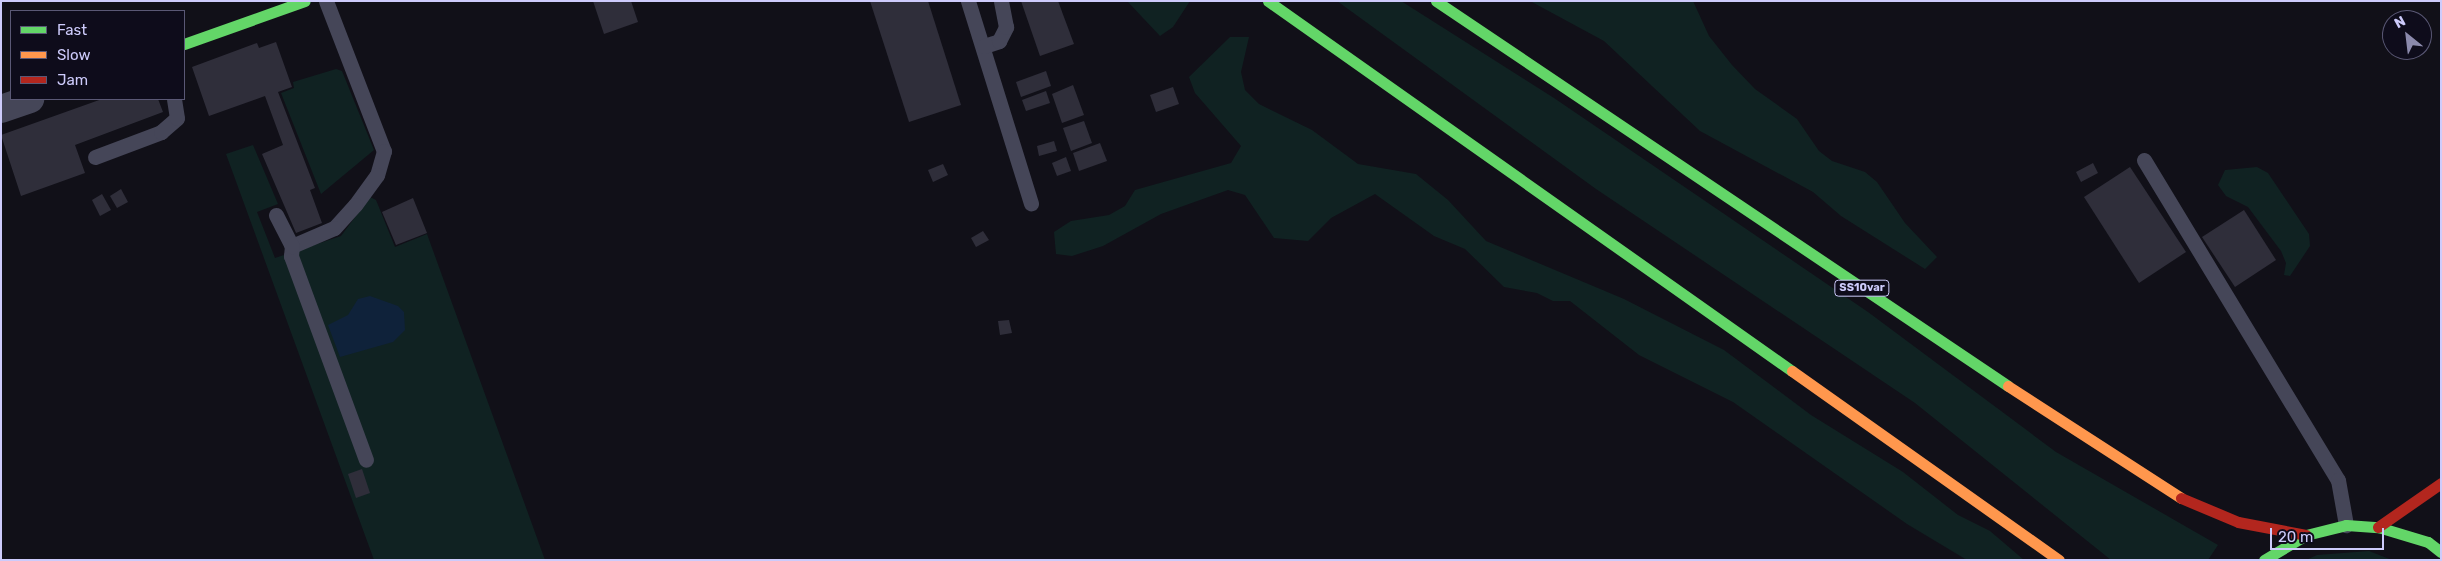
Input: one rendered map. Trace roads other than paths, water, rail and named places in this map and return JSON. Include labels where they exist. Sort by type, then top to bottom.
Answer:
[{"type":"main road","points":[[185,44],[305,1]]},
{"type":"main road","points":[[1268,1],[2059,560]]},
{"type":"main road","name":"SS10var","points":[[1436,1],[2126,465],[2191,504],[2238,522],[2306,535]]},
{"type":"main road","points":[[2378,527],[2441,482]]},
{"type":"main road","points":[[2264,560],[2306,535],[2346,525],[2378,527],[2428,542],[2441,552]]},
{"type":"street","points":[[1,109],[27,100]]},
{"type":"lane","points":[[292,246],[334,228],[377,175],[384,151],[326,1]]},
{"type":"lane","points":[[968,1],[984,46],[1031,203]]},
{"type":"lane","points":[[984,46],[999,41],[1006,28],[1001,1]]},
{"type":"lane","points":[[94,157],[161,132],[177,118],[174,100]]},
{"type":"lane","points":[[2144,160],[2338,480],[2346,525]]},
{"type":"lane","points":[[276,215],[292,246],[291,256],[366,460]]},
{"type":"water","points":[[370,296],[398,306],[404,312],[405,330],[393,342],[340,357],[328,325],[348,315],[358,299]]}]
